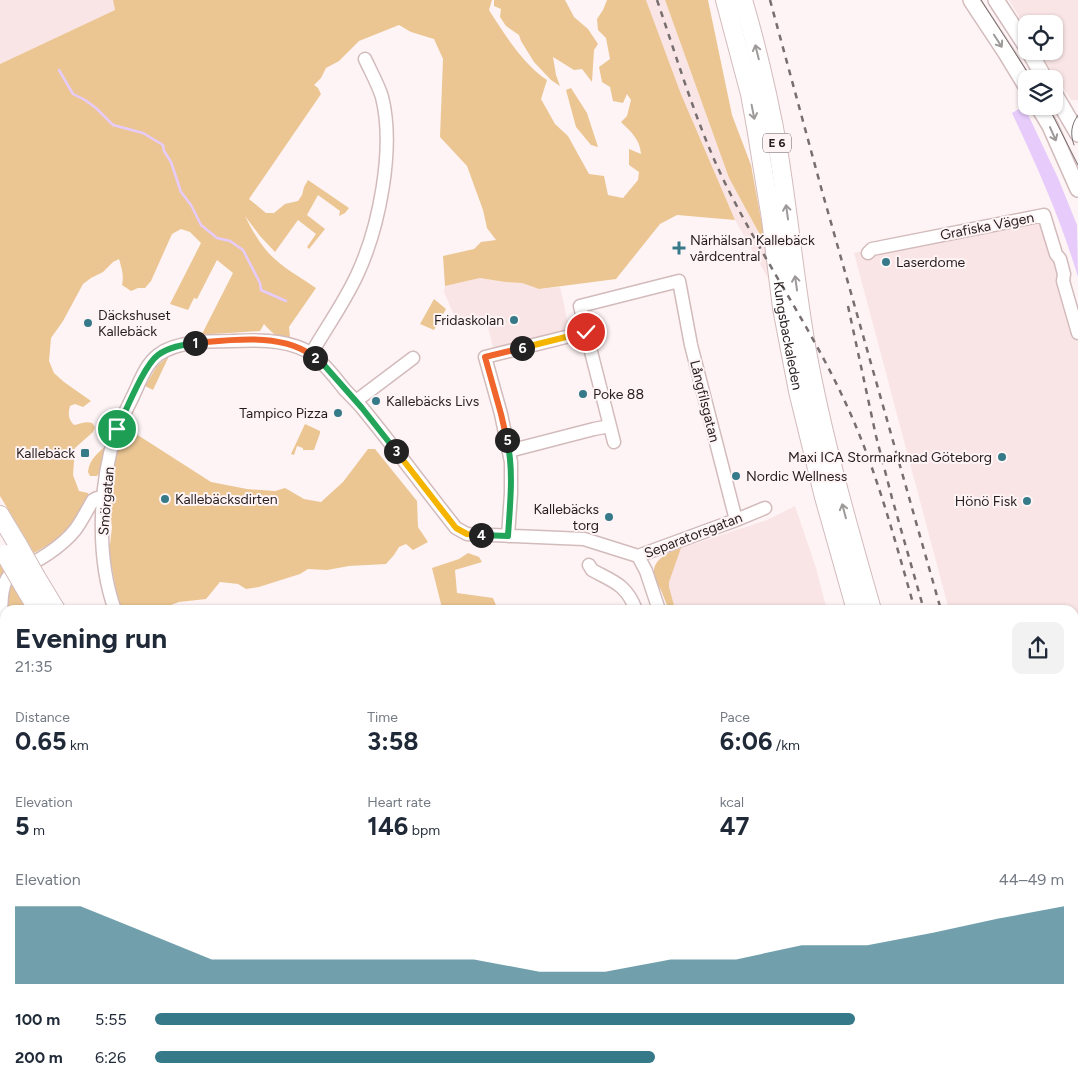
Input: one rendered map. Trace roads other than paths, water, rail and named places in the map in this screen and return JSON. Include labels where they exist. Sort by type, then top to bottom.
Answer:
[{"type":"highway","name":"Kungsbackaleden","points":[[726,0],[750,94],[771,219],[782,308],[798,391],[824,497],[854,605]]},
{"type":"highway","name":"Kungsbackaleden","points":[[743,0],[773,124],[799,306],[814,388],[839,493],[871,605]]},
{"type":"highway","points":[[0,515],[7,548],[29,581],[51,605]]},
{"type":"highway","points":[[861,571],[876,605]]},
{"type":"highway","points":[[29,581],[36,605]]},
{"type":"main road","points":[[971,0],[1018,73]]},
{"type":"main road","points":[[996,0],[1018,34]]},
{"type":"main road","points":[[1063,108],[1078,134]]},
{"type":"main road","points":[[1043,115],[1078,190]]},
{"type":"street","points":[[310,354],[356,276],[370,239],[381,198],[386,150],[386,123],[382,97],[365,59]]},
{"type":"street","name":"Grafiska Vägen","points":[[868,253],[872,249],[1044,215],[1056,254],[1060,260],[1078,333]]},
{"type":"street","name":"Långfilsgatan","points":[[586,332],[580,306],[679,281],[691,345],[736,520]]},
{"type":"street","points":[[508,536],[511,462],[501,414],[485,357],[586,332],[614,442]]},
{"type":"street","name":"Smörgatan","points":[[113,605],[103,555],[104,498],[110,453],[117,429],[152,360],[173,347],[185,344],[257,340],[284,344],[304,350],[324,365],[356,401]]},
{"type":"street","points":[[356,401],[413,358]]},
{"type":"street","name":"Separatorsgatan","points":[[356,401],[456,528],[467,534],[584,539],[638,556],[765,508]]},
{"type":"street","points":[[509,451],[610,426]]},
{"type":"street","points":[[2,605],[4,586],[7,579],[60,544],[74,531],[93,500],[104,498]]},
{"type":"street","points":[[638,556],[646,571],[658,605]]},
{"type":"street","points":[[589,565],[592,570],[622,587],[630,596],[634,605]]},
{"type":"waterway","points":[[59,70],[73,94],[96,108],[113,125],[143,133],[163,145],[181,192],[191,205],[201,225],[217,238],[230,241],[243,250],[260,283],[261,290],[286,301]]},
{"type":"tram line","points":[[981,0],[1026,70]]},
{"type":"tram line","points":[[1053,115],[1078,165]]},
{"type":"tram line","points":[[1074,145],[1072,130],[1078,115]]},
{"type":"railway","points":[[657,0],[690,97],[718,168],[743,218],[834,378],[858,431],[885,507],[914,605]]},
{"type":"railway","points":[[770,0],[940,605]]},
{"type":"railway","points":[[848,306],[876,436],[923,605]]},
{"type":"place","name":"Närhälsan Kallebäck vårdcentral","points":[[679,248]]},
{"type":"place","name":"Laserdome","points":[[886,262]]},
{"type":"place","name":"Fridaskolan","points":[[514,320]]},
{"type":"place","name":"Däckshuset Kallebäck","points":[[88,323]]},
{"type":"place","name":"Poke 88","points":[[583,394]]},
{"type":"place","name":"Kallebäcks Livs","points":[[376,401]]},
{"type":"place","name":"Tampico Pizza","points":[[338,413]]},
{"type":"place","name":"Kallebäck","points":[[85,453]]},
{"type":"place","name":"Maxi ICA Stormarknad Göteborg","points":[[1002,457]]},
{"type":"place","name":"Nordic Wellness","points":[[736,476]]},
{"type":"place","name":"Kallebäcksdirten","points":[[165,499]]},
{"type":"place","name":"Hönö Fisk","points":[[1027,501]]},
{"type":"place","name":"Kallebäcks torg","points":[[609,517]]}]
